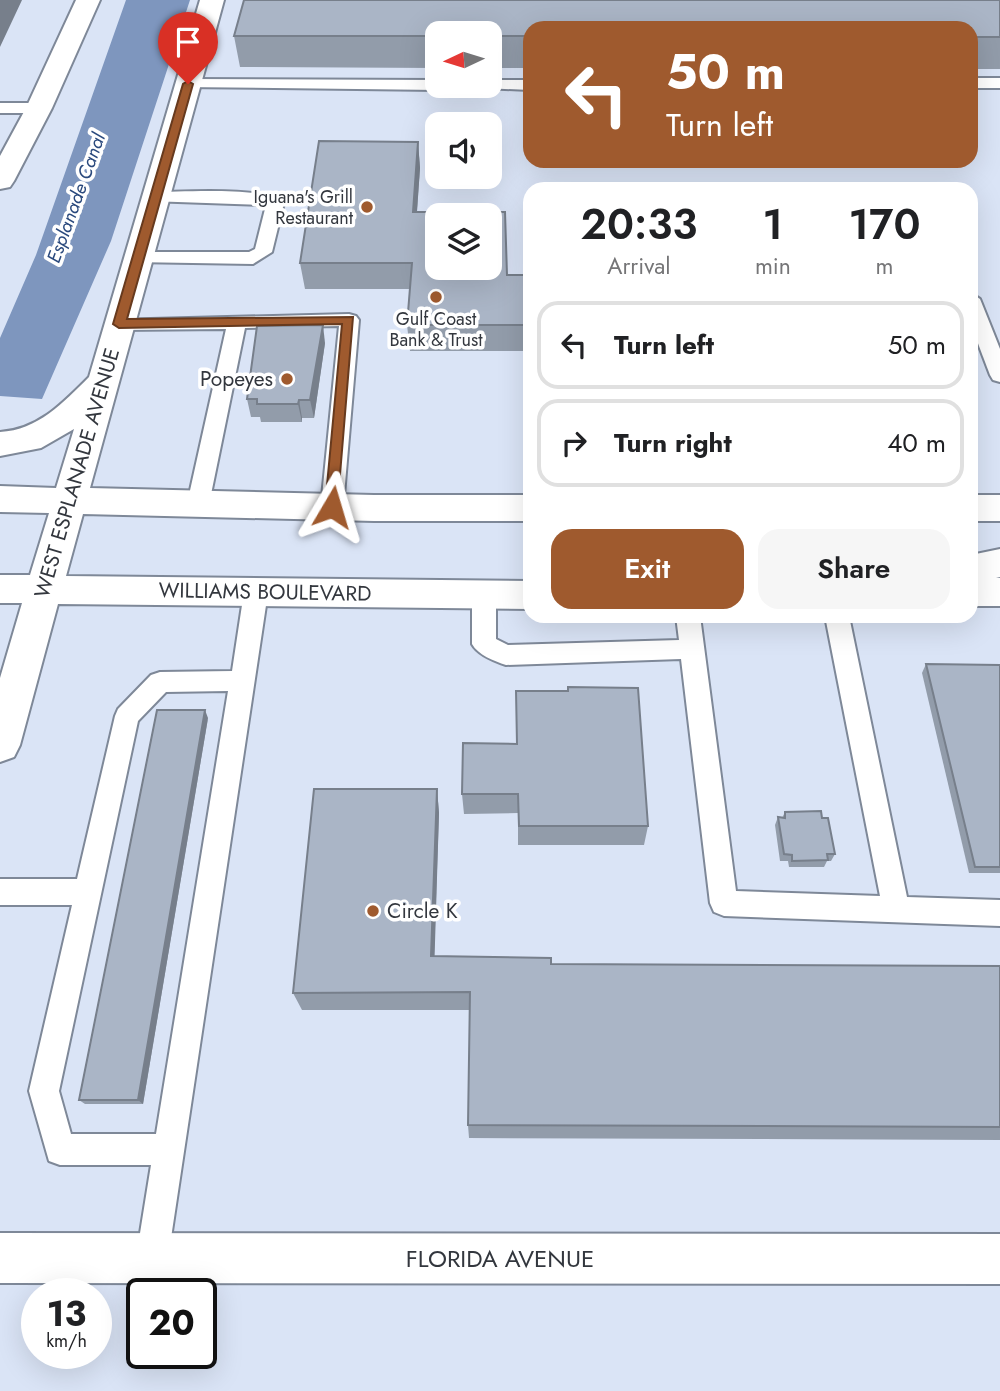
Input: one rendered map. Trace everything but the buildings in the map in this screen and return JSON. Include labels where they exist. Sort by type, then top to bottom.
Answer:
[{"type":"main road","points":[[0,181],[39,108],[88,0]]},
{"type":"main road","name":"WEST ESPLANADE AVENUE","points":[[0,745],[212,0]]},
{"type":"main road","points":[[0,444],[16,444],[48,432],[73,413],[102,384]]},
{"type":"main road","points":[[0,499],[332,507],[523,508]]},
{"type":"main road","points":[[978,508],[1000,508]]},
{"type":"main road","points":[[978,568],[1000,563]]},
{"type":"main road","name":"WILLIAMS BOULEVARD","points":[[0,589],[523,595]]},
{"type":"main road","points":[[978,592],[1000,592]]},
{"type":"main road","name":"FLORIDA AVENUE","points":[[0,1258],[1000,1259]]},
{"type":"lane","points":[[978,83],[1000,83]]},
{"type":"lane","points":[[188,84],[425,85]]},
{"type":"lane","points":[[502,85],[523,85]]},
{"type":"lane","points":[[0,108],[39,108]]},
{"type":"lane","points":[[138,258],[253,258],[263,251],[275,203],[264,198],[155,197]]},
{"type":"lane","points":[[978,317],[1000,375]]},
{"type":"lane","points":[[119,324],[349,320],[332,507]]},
{"type":"lane","points":[[198,504],[237,321]]},
{"type":"lane","points":[[152,1258],[256,592]]},
{"type":"lane","points":[[484,595],[484,644],[506,655],[692,649]]},
{"type":"lane","points":[[689,623],[724,903],[1000,913]]},
{"type":"lane","points":[[838,623],[896,909]]},
{"type":"lane","points":[[169,1149],[60,1150],[44,1091],[127,716],[160,682],[242,681]]},
{"type":"lane","points":[[0,892],[88,892]]},
{"type":"water","name":"Esplanade Canal","points":[[126,0],[190,0],[111,241],[42,399],[0,396],[0,338],[36,255]]},
{"type":"place","name":"Iguana's Grill Restaurant","points":[[367,207]]},
{"type":"place","name":"Gulf Coast Bank & Trust","points":[[436,297]]},
{"type":"place","name":"Popeyes","points":[[287,379]]},
{"type":"place","name":"Circle K","points":[[373,911]]},
{"type":"route","points":[[188,84],[119,324],[349,320],[332,507]]}]
